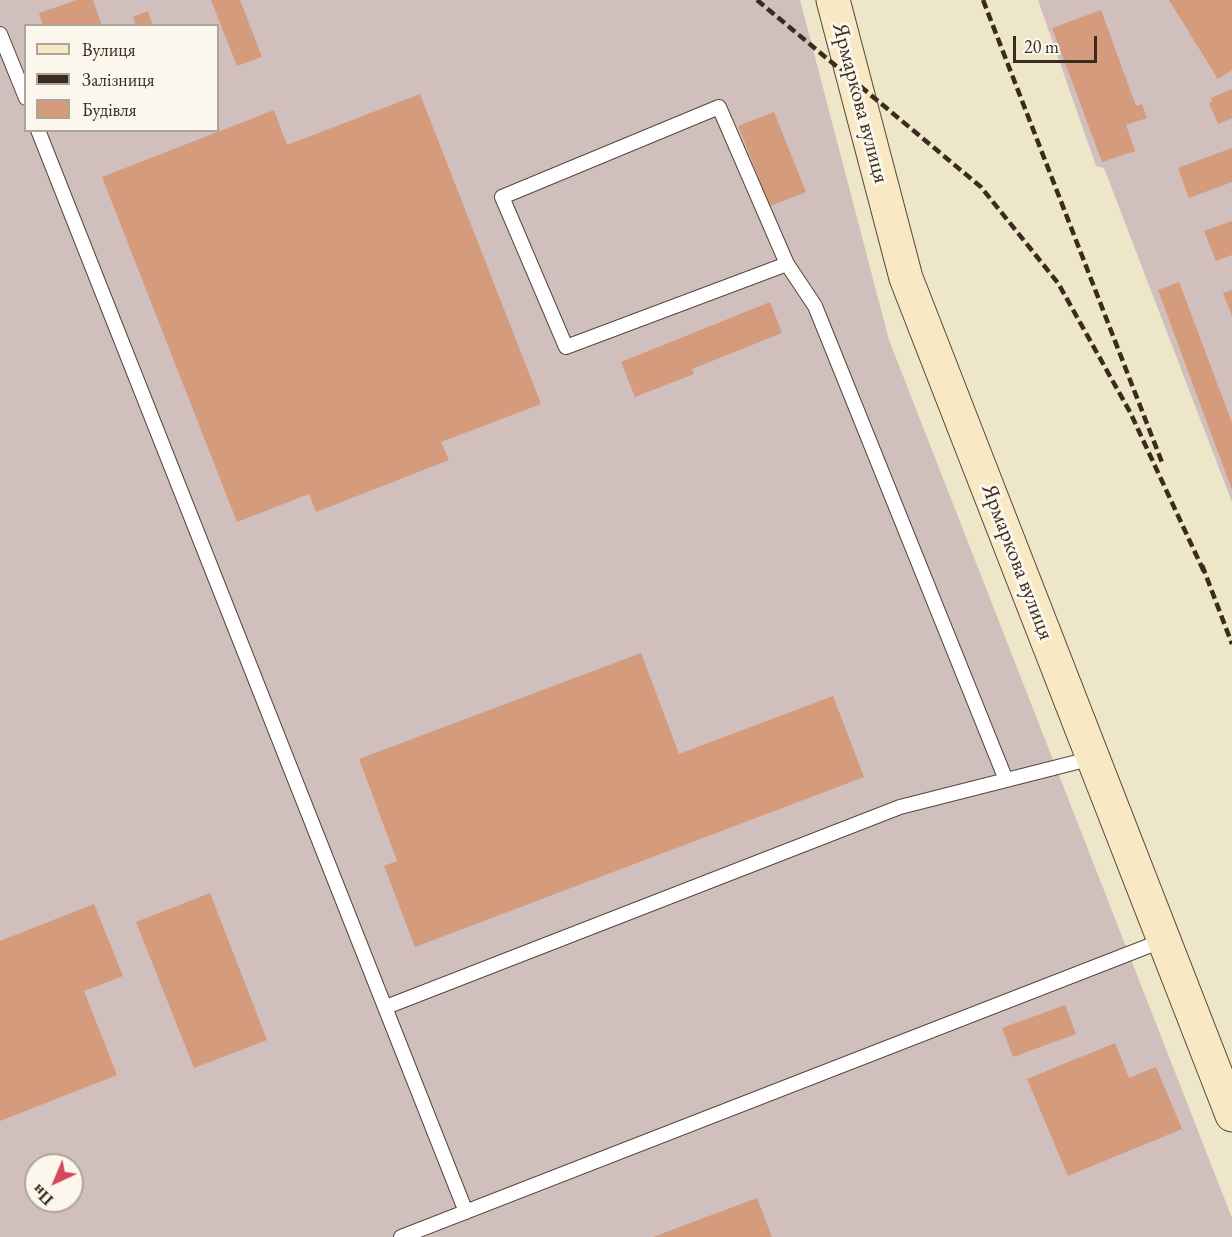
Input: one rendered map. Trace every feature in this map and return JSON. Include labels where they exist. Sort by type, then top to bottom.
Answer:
[{"type":"street","name":"Ярмаркова вулиця","points":[[833,0],[906,278],[1232,1115]]},
{"type":"lane","points":[[0,34],[24,93]]},
{"type":"lane","points":[[787,264],[566,347],[502,197],[719,107],[787,264],[815,306],[1006,780]]},
{"type":"lane","points":[[39,132],[466,1212]]},
{"type":"lane","points":[[386,1007],[900,807],[1093,758]]},
{"type":"lane","points":[[402,1237],[1164,940]]},
{"type":"shaded area","points":[[0,0],[800,0],[889,340],[1232,1218],[1232,1237],[0,1237]]},
{"type":"shaded area","points":[[1038,0],[1232,0],[1232,502],[1104,168],[1096,166]]},
{"type":"building","points":[[77,0],[93,0],[101,24],[42,24],[39,13]]},
{"type":"building","points":[[211,0],[240,0],[262,57],[237,66]]},
{"type":"building","points":[[1169,0],[1232,0],[1232,70],[1218,79]]},
{"type":"building","points":[[1101,10],[1136,106],[1142,104],[1147,118],[1126,125],[1135,151],[1102,162],[1052,28]]},
{"type":"building","points":[[148,11],[152,24],[135,24],[133,17]]},
{"type":"building","points":[[1232,89],[1232,118],[1218,124],[1209,103],[1212,102],[1211,98]]},
{"type":"building","points":[[420,94],[541,404],[441,442],[449,460],[316,512],[309,494],[237,522],[102,177],[274,110],[287,145]]},
{"type":"building","points":[[774,112],[806,192],[770,206],[738,126]]},
{"type":"building","points":[[1232,148],[1232,182],[1189,198],[1178,168]]},
{"type":"building","points":[[1232,221],[1232,255],[1216,261],[1204,231]]},
{"type":"building","points":[[1179,282],[1232,423],[1232,490],[1158,290]]},
{"type":"building","points":[[1232,290],[1232,316],[1223,293]]},
{"type":"building","points":[[770,302],[782,333],[692,369],[694,374],[635,397],[621,362]]},
{"type":"building","points":[[641,653],[679,754],[833,696],[864,777],[415,947],[384,866],[397,861],[359,759]]},
{"type":"building","points":[[210,893],[267,1040],[194,1068],[136,922]]},
{"type":"building","points":[[94,904],[123,976],[84,991],[117,1075],[0,1121],[0,941]]},
{"type":"building","points":[[1065,1005],[1076,1034],[1013,1057],[1002,1028]]},
{"type":"building","points":[[1115,1043],[1129,1078],[1156,1067],[1182,1129],[1068,1176],[1027,1079]]},
{"type":"building","points":[[757,1198],[772,1237],[653,1237]]},
{"type":"railway","points":[[757,0],[981,187],[1058,283],[1130,412],[1205,574]]},
{"type":"railway","points":[[983,0],[1163,465]]},
{"type":"railway","points":[[1202,565],[1232,644]]}]
